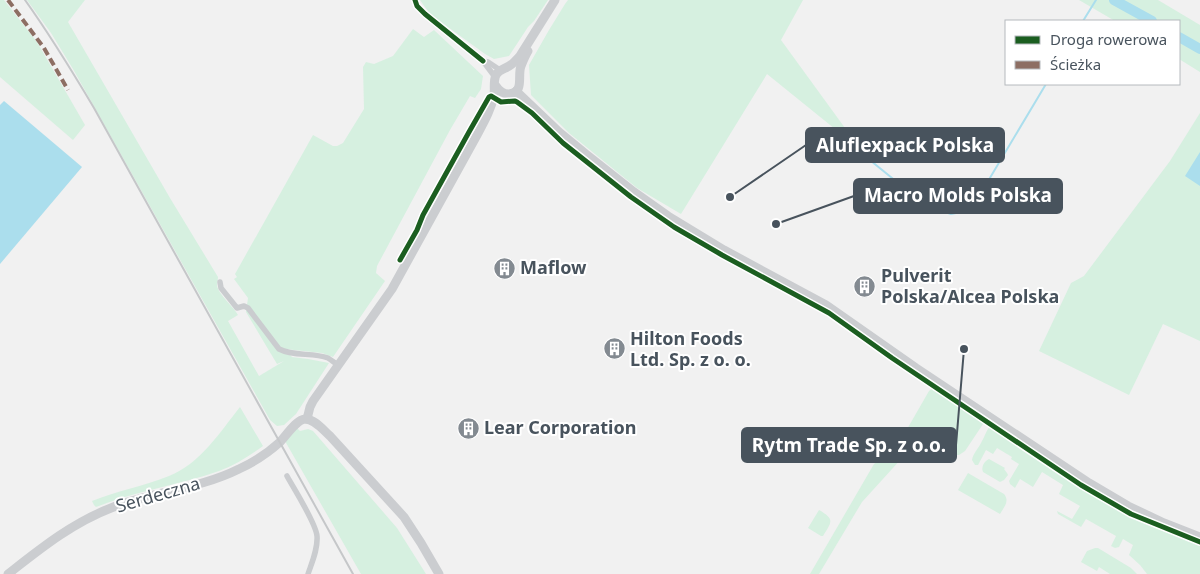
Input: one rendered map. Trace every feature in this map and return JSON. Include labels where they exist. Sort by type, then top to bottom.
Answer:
[{"type":"street","points":[[415,0],[417,6],[425,14],[483,61],[488,62],[499,75],[502,92],[512,92],[518,88],[521,81],[520,67],[526,54],[560,0]]},
{"type":"street","points":[[499,75],[520,56],[555,0]]},
{"type":"street","points":[[499,75],[514,69],[519,74]]},
{"type":"street","name":"Serdeczna","points":[[490,112],[499,75]]},
{"type":"street","points":[[512,92],[587,155],[668,216],[721,248],[826,305],[916,368],[1096,487],[1128,506],[1200,537]]},
{"type":"street","name":"Serdeczna","points":[[8,574],[75,525],[112,507],[232,473],[256,460],[280,442],[298,422],[307,419],[310,407],[396,283],[490,112],[503,97],[512,92]]},
{"type":"street","points":[[220,282],[221,288],[237,308],[244,306],[248,308],[278,349],[285,353],[319,356],[329,359],[338,365]]},
{"type":"street","points":[[307,419],[318,425],[330,436],[404,517],[438,574]]},
{"type":"street","points":[[287,476],[317,534],[317,546],[308,574]]},
{"type":"green space","points":[[0,0],[4,0],[37,42],[85,125],[73,140],[0,77]]},
{"type":"green space","points":[[27,0],[85,0],[68,22],[218,277],[218,289],[238,315],[228,321],[259,376],[284,361],[277,364],[246,312],[248,298],[234,279],[237,277],[235,274],[313,135],[333,146],[343,143],[364,109],[363,67],[366,62],[374,64],[393,56],[413,29],[424,37],[434,30],[483,76],[481,89],[475,98],[470,96],[450,130],[377,266],[376,273],[385,281],[333,357],[322,353],[285,349],[292,357],[329,363],[296,414],[284,425],[277,426],[270,420],[73,69],[51,33]]},
{"type":"green space","points":[[420,0],[548,0],[509,56],[494,59],[430,14]]},
{"type":"green space","points":[[568,0],[803,0],[781,40],[861,150],[767,74],[681,214],[637,188],[569,133],[531,95],[529,65]]},
{"type":"green space","points":[[1079,0],[1158,0],[1200,25],[1200,72],[1180,60],[1180,20],[1113,20]]},
{"type":"green space","points":[[1200,113],[1200,341],[1163,324],[1129,395],[1039,351],[1071,283],[1084,276],[1170,161]]},
{"type":"green space","points":[[934,387],[984,421],[983,424],[965,451],[959,455],[954,455],[922,436],[862,502],[819,574],[810,574],[874,464],[885,462],[885,460],[891,457],[929,391]]},
{"type":"green space","points":[[240,407],[263,446],[219,471],[111,501],[96,507],[94,505],[92,501],[160,480],[180,471],[209,446]]},
{"type":"green space","points":[[990,426],[1105,501],[1147,523],[1200,545],[1200,574],[1147,574],[1129,555],[1133,545],[1123,539],[1119,547],[1115,548],[1111,546],[1116,536],[1086,519],[1081,527],[1058,514],[1057,511],[1072,519],[1080,506],[1059,494],[1063,485],[1042,472],[1033,487],[1020,479],[1015,488],[1010,484],[1009,481],[1019,464],[1011,459],[1012,457],[997,448],[993,454],[986,450],[978,465],[975,465],[972,460],[973,457]]},
{"type":"green space","points":[[297,428],[300,431],[308,429],[313,431],[397,528],[426,574],[361,574],[285,441]]},
{"type":"green space","points":[[989,459],[1005,468],[1008,475],[1004,480],[1000,482],[983,472],[983,464]]},
{"type":"green space","points":[[968,473],[1004,494],[1006,502],[1000,514],[958,490]]},
{"type":"green space","points":[[819,510],[830,518],[830,524],[823,536],[808,528]]},
{"type":"green space","points":[[1095,548],[1131,568],[1137,574],[1110,574],[1099,567],[1097,571],[1081,562],[1087,551]]},
{"type":"water","points":[[4,101],[82,167],[0,264],[0,105]]},
{"type":"water","points":[[1200,152],[1200,186],[1185,176]]},
{"type":"waterway","points":[[1084,20],[1096,0]]},
{"type":"waterway","points":[[1114,0],[1150,20]]},
{"type":"waterway","points":[[1180,38],[1200,49]]},
{"type":"waterway","points":[[860,152],[908,191],[942,211],[951,214],[961,212],[972,208],[1045,85]]},
{"type":"railway","points":[[25,0],[61,53],[94,108],[353,574]]},
{"type":"marked path","points":[[8,0],[44,48],[68,90]]},
{"type":"cycle path","points":[[415,0],[417,6],[425,14],[483,61]]},
{"type":"cycle path","points":[[400,260],[489,97],[491,96],[501,102],[515,101],[532,113],[563,143],[631,197],[674,227],[829,313],[892,358],[1081,485],[1131,514],[1200,542]]},
{"type":"place","name":"Aluflexpack Polska","points":[[730,197]]},
{"type":"place","name":"Macro Molds Polska","points":[[776,224]]},
{"type":"place","name":"Maflow","points":[[504,268]]},
{"type":"place","name":"Pulverit Polska/Alcea Polska","points":[[865,286]]},
{"type":"place","name":"Hilton Foods Ltd. Sp. z o. o.","points":[[614,349]]},
{"type":"place","name":"Rytm Trade Sp. z o.o.","points":[[964,349]]},
{"type":"place","name":"Lear Corporation","points":[[468,428]]}]
